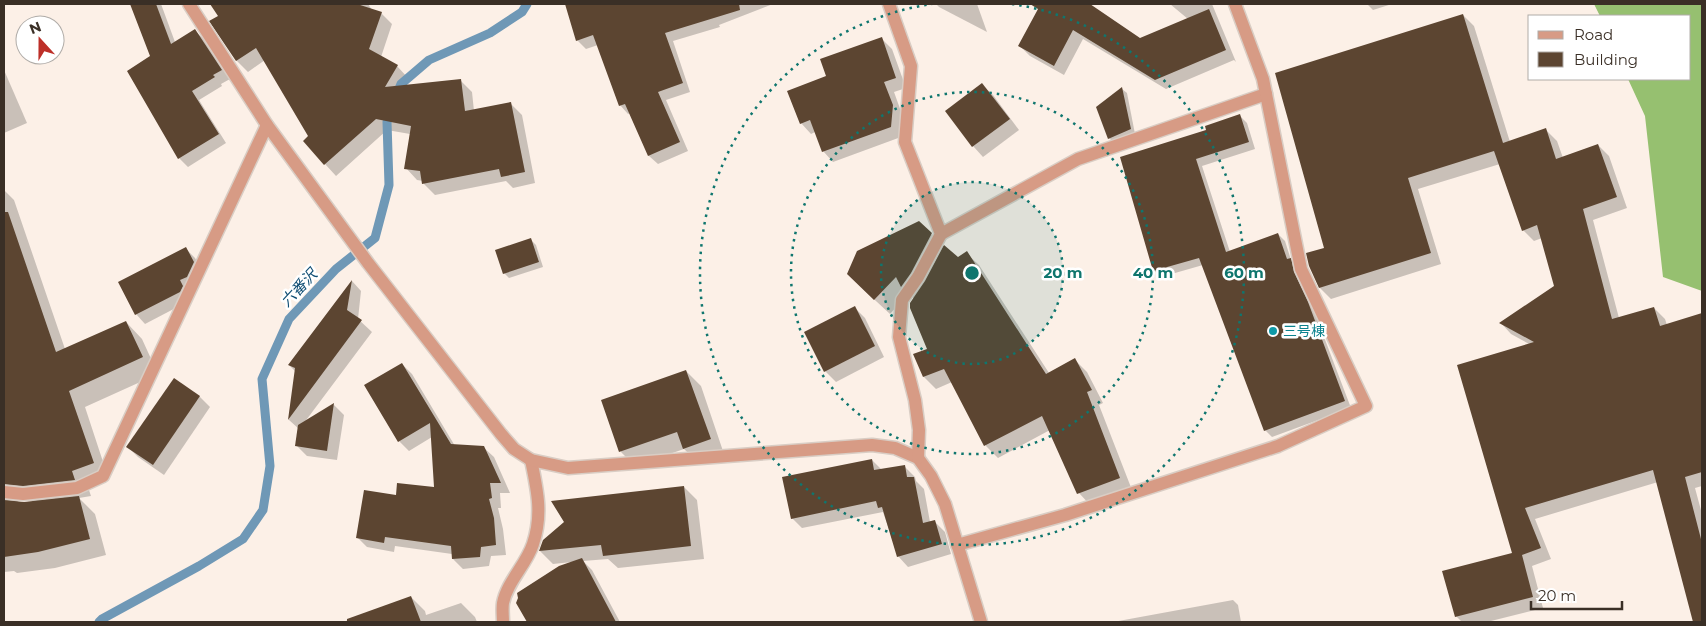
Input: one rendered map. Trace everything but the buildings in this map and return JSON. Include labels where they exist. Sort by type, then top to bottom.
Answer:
[{"type":"street","points":[[189,4],[267,125],[368,263],[501,434],[514,448],[531,460],[568,468],[872,446],[895,448],[918,458],[945,504],[981,622]]},
{"type":"street","points":[[889,4],[911,66],[905,142],[941,234]]},
{"type":"street","points":[[957,545],[1065,514],[1278,446],[1366,406],[1301,269],[1263,79],[1235,4]]},
{"type":"street","points":[[918,458],[919,430],[915,400],[899,336],[902,300],[918,277],[941,234],[1078,159],[1266,94]]},
{"type":"street","points":[[4,492],[23,494],[77,488],[103,476],[267,125]]},
{"type":"street","points":[[504,622],[502,604],[507,591],[528,558],[534,543],[537,527],[540,501],[531,460]]},
{"type":"green space","points":[[1594,4],[1702,4],[1702,291],[1663,277],[1645,116],[1628,80],[1691,80],[1691,15],[1600,15]]},
{"type":"waterway","name":"六番沢","points":[[396,96],[401,84],[429,60],[490,33],[522,12],[527,4]]},
{"type":"waterway","name":"六番沢","points":[[99,622],[243,539],[263,510],[270,466],[262,379],[289,319],[336,269],[375,238],[389,185],[387,122],[391,111]]},
{"type":"place","name":"三号棟","points":[[1273,331]]}]
